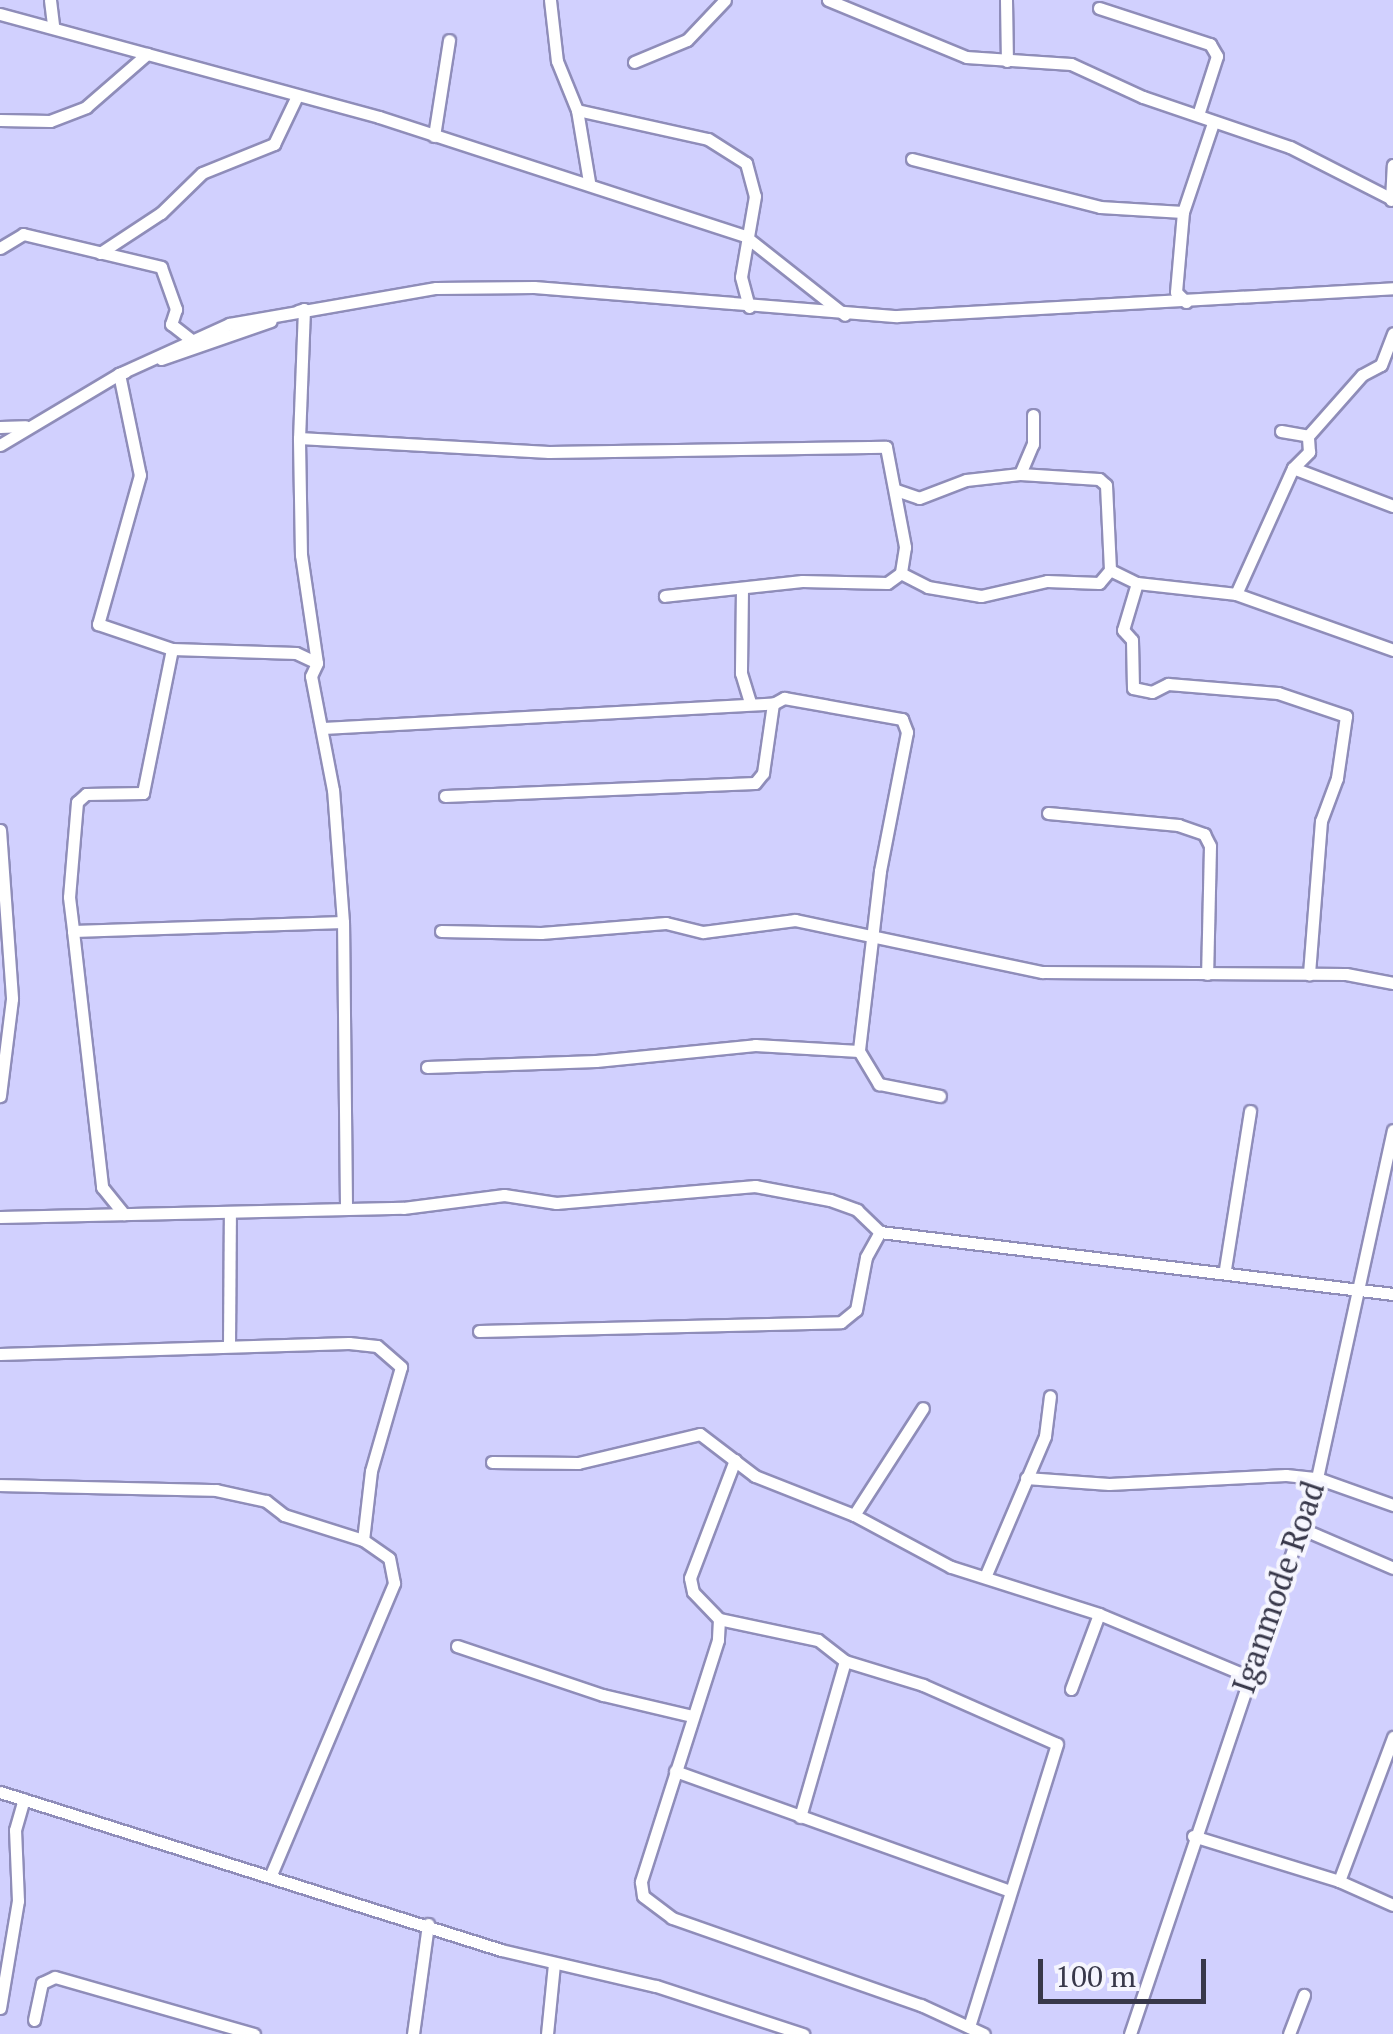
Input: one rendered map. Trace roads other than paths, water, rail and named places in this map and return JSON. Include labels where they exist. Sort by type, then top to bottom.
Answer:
[{"type":"street","points":[[50,0],[53,26]]},
{"type":"street","points":[[550,0],[556,62],[577,110],[589,182]]},
{"type":"street","points":[[634,62],[687,40],[725,0]]},
{"type":"street","points":[[828,0],[940,50],[1007,61],[1071,64],[1213,124],[1290,147],[1392,200]]},
{"type":"street","points":[[1006,0],[1007,61]]},
{"type":"street","points":[[1099,8],[1210,44],[1217,56],[1198,115]]},
{"type":"street","points":[[0,14],[589,182],[731,231],[745,236],[846,316]]},
{"type":"street","points":[[434,136],[449,40]]},
{"type":"street","points":[[0,120],[50,121],[86,106],[147,54]]},
{"type":"street","points":[[100,253],[123,234],[161,213],[202,173],[274,144],[298,96]]},
{"type":"street","points":[[577,110],[670,129],[730,150],[754,179],[740,277],[750,307]]},
{"type":"street","points":[[1186,302],[1176,292],[1183,212],[1213,124]]},
{"type":"street","points":[[912,159],[1100,206],[1183,212]]},
{"type":"street","points":[[1392,200],[1388,181],[1393,166]]},
{"type":"street","points":[[1374,188],[1388,181]]},
{"type":"street","points":[[731,231],[748,217]]},
{"type":"street","points":[[0,248],[24,234],[160,267],[176,310],[170,324],[190,339]]},
{"type":"street","points":[[123,234],[130,257]]},
{"type":"street","points":[[0,445],[25,426],[190,339],[266,315],[436,288],[534,288],[846,316],[1186,302],[1393,288]]},
{"type":"street","points":[[119,374],[304,310],[299,438],[301,555],[317,664],[310,676],[323,728],[343,922],[346,1205]]},
{"type":"street","points":[[1236,594],[1293,468],[1309,452],[1308,436],[1362,375],[1381,365],[1393,333]]},
{"type":"street","points":[[119,374],[140,475],[98,624],[172,649],[296,653],[317,664]]},
{"type":"street","points":[[1020,474],[1033,444],[1033,415]]},
{"type":"street","points":[[0,427],[25,426]]},
{"type":"street","points":[[1281,431],[1308,436]]},
{"type":"street","points":[[299,438],[548,452],[886,446],[904,547],[901,574],[888,583],[802,581],[666,596]]},
{"type":"street","points":[[1293,468],[1392,503]]},
{"type":"street","points":[[896,490],[919,498],[966,480],[1020,474],[1104,481],[1110,570],[1098,583],[1047,581],[996,596],[942,590],[901,574]]},
{"type":"street","points":[[1110,570],[1137,583],[1236,594],[1393,650]]},
{"type":"street","points":[[1137,583],[1123,630],[1132,640],[1133,688],[1152,692],[1168,684],[1278,693],[1346,716],[1337,778],[1321,821],[1309,975]]},
{"type":"street","points":[[742,588],[741,673],[750,702]]},
{"type":"street","points":[[124,1214],[102,1188],[69,897],[77,802],[86,794],[143,793],[172,649]]},
{"type":"street","points":[[323,728],[802,700],[893,714],[906,723],[859,1052],[878,1084],[940,1096]]},
{"type":"street","points":[[445,796],[755,784],[763,774],[773,704]]},
{"type":"street","points":[[1048,812],[1178,825],[1204,834],[1210,846],[1206,974]]},
{"type":"street","points":[[0,830],[12,998],[0,1096]]},
{"type":"street","points":[[441,931],[540,933],[666,923],[703,932],[765,919],[875,936],[1042,972],[1309,975],[1393,983]]},
{"type":"street","points":[[73,931],[343,922]]},
{"type":"street","points":[[427,1067],[596,1061],[755,1045],[859,1052]]},
{"type":"street","points":[[1225,1269],[1250,1112]]},
{"type":"street","name":"Iganmode Road","points":[[1130,2034],[1193,1836],[1317,1478],[1362,1289],[1391,1156],[1393,1130]]},
{"type":"street","points":[[0,1217],[230,1214],[346,1205],[403,1208],[504,1196],[556,1203],[755,1186],[830,1200],[856,1210],[880,1232],[1225,1269],[1393,1294]]},
{"type":"street","points":[[229,1346],[230,1214]]},
{"type":"street","points":[[479,1331],[841,1322],[856,1310],[866,1257],[880,1232]]},
{"type":"street","points":[[0,1354],[229,1346],[377,1346],[401,1366],[372,1471],[362,1540]]},
{"type":"street","points":[[985,1576],[1045,1436],[1050,1396]]},
{"type":"street","points":[[854,1515],[923,1408]]},
{"type":"street","points":[[492,1462],[578,1463],[700,1434],[755,1476],[854,1515],[951,1566],[1099,1614],[1247,1676]]},
{"type":"street","points":[[735,1460],[690,1578],[693,1592],[719,1619],[818,1640],[845,1661],[923,1685],[1057,1744],[969,2027]]},
{"type":"street","points":[[1026,1478],[1108,1484],[1265,1474],[1317,1478],[1393,1505]]},
{"type":"street","points":[[0,1485],[216,1490],[266,1501],[284,1516],[362,1540],[390,1558],[394,1583],[270,1877]]},
{"type":"street","points":[[1298,1527],[1393,1568]]},
{"type":"street","points":[[1071,1689],[1099,1614]]},
{"type":"street","points":[[719,1619],[641,1882],[649,1905],[984,2034]]},
{"type":"street","points":[[457,1646],[603,1695],[692,1716]]},
{"type":"street","points":[[800,1817],[845,1661]]},
{"type":"street","points":[[1339,1881],[1365,1798],[1387,1778],[1393,1737]]},
{"type":"street","points":[[674,1771],[1010,1891]]},
{"type":"street","points":[[0,1792],[554,1964],[656,1986],[766,2029],[802,2034]]},
{"type":"street","points":[[0,2008],[18,1902],[14,1830],[24,1799]]},
{"type":"street","points":[[1193,1836],[1339,1881],[1393,1905]]},
{"type":"street","points":[[413,2034],[428,1924]]},
{"type":"street","points":[[546,2034],[554,1964]]},
{"type":"street","points":[[34,2020],[42,1983],[56,1978],[254,2034]]},
{"type":"street","points":[[1289,2034],[1304,1996]]}]
